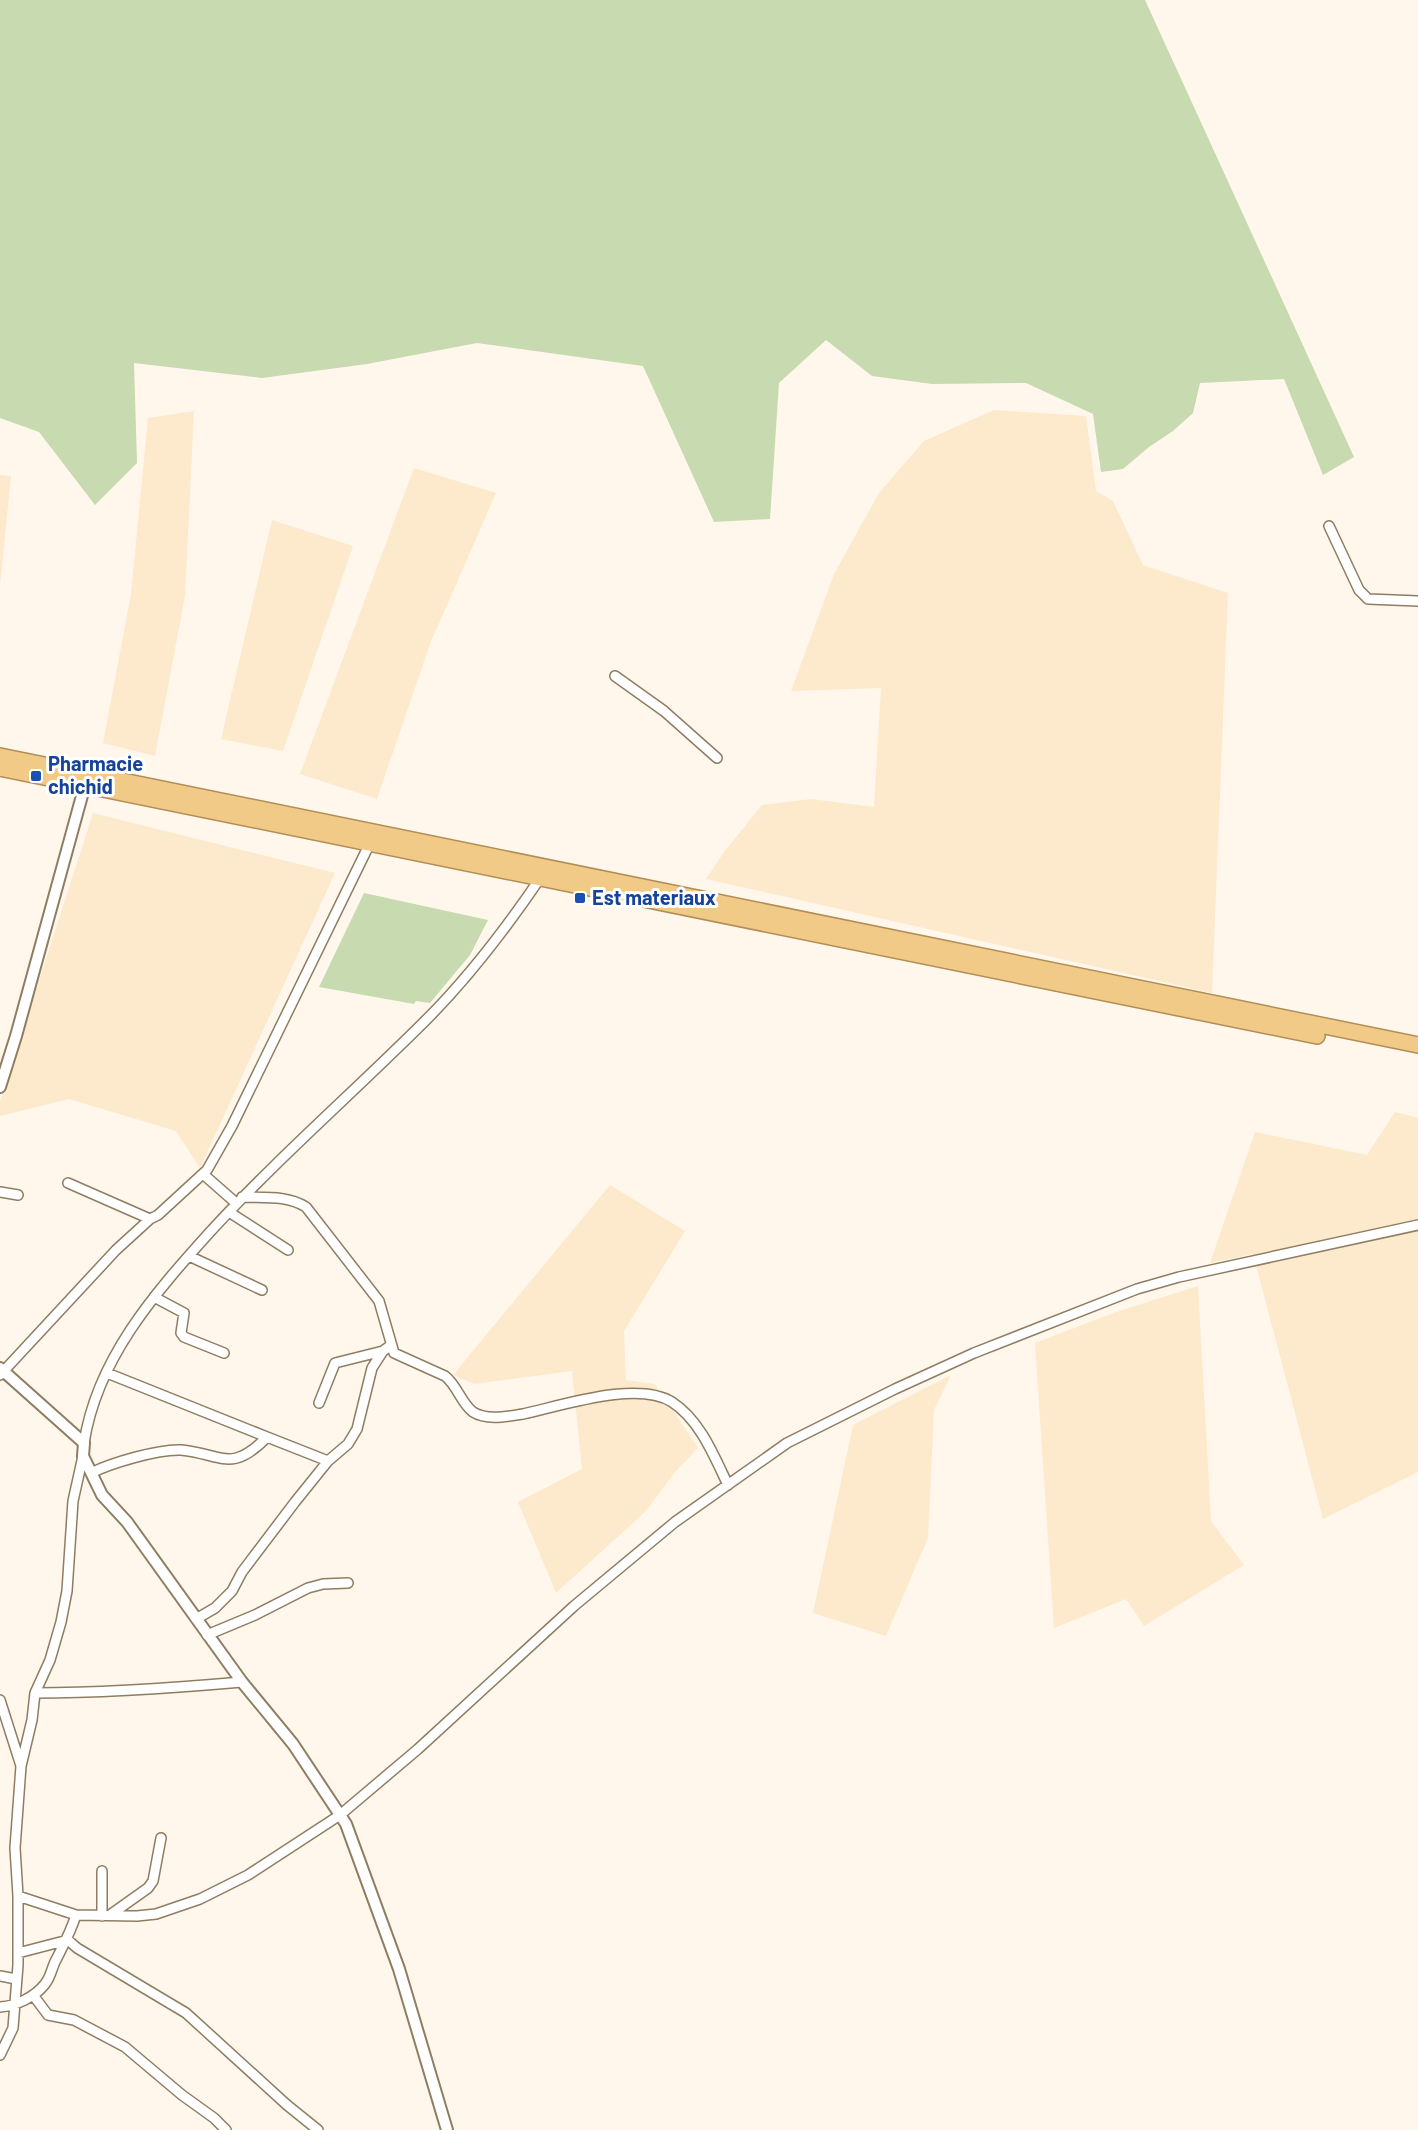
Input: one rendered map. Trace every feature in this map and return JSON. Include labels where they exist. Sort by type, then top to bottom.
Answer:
[{"type":"highway","points":[[0,756],[87,780],[370,843],[1418,1056]]},
{"type":"highway","points":[[0,768],[87,780],[1418,1045]]},
{"type":"street","points":[[1329,526],[1364,596],[1368,599],[1418,601]]},
{"type":"street","points":[[615,675],[664,711],[717,758]]},
{"type":"street","points":[[0,1087],[87,780]]},
{"type":"street","points":[[84,1443],[1,1372],[116,1250],[203,1174],[215,1157],[370,843]]},
{"type":"street","points":[[0,2055],[12,2028],[18,1953],[15,1848],[21,1766],[32,1720],[35,1693],[50,1660],[67,1591],[73,1501],[84,1456],[87,1423],[107,1372],[137,1319],[189,1256],[239,1200],[429,1018],[498,938],[541,877]]},
{"type":"street","points":[[203,1174],[239,1200],[286,1199],[297,1201],[306,1207],[379,1301],[387,1348],[402,1358],[445,1376],[474,1412],[488,1416],[507,1417],[609,1394],[657,1396],[670,1401],[679,1408],[702,1434],[728,1485]]},
{"type":"street","points":[[68,1183],[150,1219]]},
{"type":"street","points":[[0,1192],[18,1195]]},
{"type":"street","points":[[229,1212],[288,1250]]},
{"type":"street","points":[[18,1896],[76,1915],[106,1916],[156,1914],[200,1899],[249,1875],[340,1815],[418,1749],[574,1606],[675,1522],[787,1443],[895,1389],[974,1353],[1137,1289],[1179,1277],[1418,1226]]},
{"type":"street","points":[[189,1256],[262,1290]]},
{"type":"street","points":[[154,1297],[184,1313],[181,1333],[184,1337],[224,1353]]},
{"type":"street","points":[[319,1403],[335,1363],[387,1348]]},
{"type":"street","points":[[196,1619],[215,1608],[232,1591],[242,1572],[328,1461],[348,1444],[357,1429],[372,1368],[387,1348]]},
{"type":"street","points":[[107,1372],[328,1461]]},
{"type":"street","points":[[91,1473],[117,1463],[181,1450],[221,1460],[239,1457],[254,1449],[267,1437]]},
{"type":"street","points":[[84,1456],[102,1495],[138,1535],[207,1635],[293,1744],[340,1815],[352,1839],[399,1969],[447,2130]]},
{"type":"street","points":[[207,1635],[255,1615],[308,1588],[323,1584],[348,1583]]},
{"type":"street","points":[[35,1693],[157,1690],[242,1682]]},
{"type":"street","points":[[0,1700],[21,1766]]},
{"type":"street","points":[[106,1916],[148,1888],[153,1881],[161,1838]]},
{"type":"street","points":[[102,1871],[106,1916]]},
{"type":"street","points":[[0,2007],[14,2006],[33,1995],[46,1983],[68,1940],[76,1915]]},
{"type":"street","points":[[18,1953],[68,1940]]},
{"type":"street","points":[[68,1940],[77,1948],[186,2013],[287,2106],[318,2130]]},
{"type":"street","points":[[0,1976],[16,1979]]},
{"type":"street","points":[[33,1995],[48,2015],[74,2020],[124,2047],[182,2095],[218,2121],[226,2130]]},
{"type":"shaded area","points":[[994,410],[1086,416],[1096,491],[1113,501],[1143,565],[1228,593],[1212,993],[706,879],[724,852],[762,805],[811,799],[874,807],[881,688],[791,691],[834,574],[879,493],[924,441]]},
{"type":"shaded area","points":[[194,411],[185,596],[155,756],[103,743],[131,594],[148,418]]},
{"type":"shaded area","points":[[414,468],[496,493],[430,644],[377,799],[300,774]]},
{"type":"shaded area","points":[[0,475],[11,476],[0,586]]},
{"type":"shaded area","points":[[272,520],[353,546],[283,751],[221,739]]},
{"type":"shaded area","points":[[93,813],[335,873],[200,1168],[176,1131],[69,1099],[0,1116],[0,1102]]},
{"type":"shaded area","points":[[1395,1112],[1418,1118],[1418,1472],[1323,1519],[1253,1254],[1210,1263],[1255,1132],[1367,1155]]},
{"type":"shaded area","points":[[610,1185],[685,1231],[624,1331],[626,1380],[655,1384],[698,1448],[675,1472],[646,1511],[556,1593],[518,1502],[582,1469],[572,1371],[474,1384],[453,1375]]},
{"type":"shaded area","points":[[1198,1286],[1211,1521],[1244,1565],[1144,1626],[1126,1599],[1054,1628],[1035,1343],[1116,1312]]},
{"type":"shaded area","points":[[951,1375],[934,1410],[928,1538],[886,1636],[813,1613],[853,1425]]},
{"type":"green space","points":[[0,0],[1145,0],[1354,457],[1323,475],[1284,379],[1200,383],[1193,413],[1173,431],[1123,469],[1101,472],[1093,414],[1026,383],[932,384],[872,376],[826,340],[779,383],[770,519],[714,522],[643,366],[477,343],[367,364],[262,378],[134,363],[137,463],[95,505],[39,432],[0,418]]},
{"type":"green space","points":[[364,893],[488,920],[470,955],[430,1003],[416,1001],[414,1004],[319,987]]},
{"type":"place","name":"Pharmacie chichid","points":[[36,776]]},
{"type":"place","name":"Est materiaux","points":[[580,898]]}]
